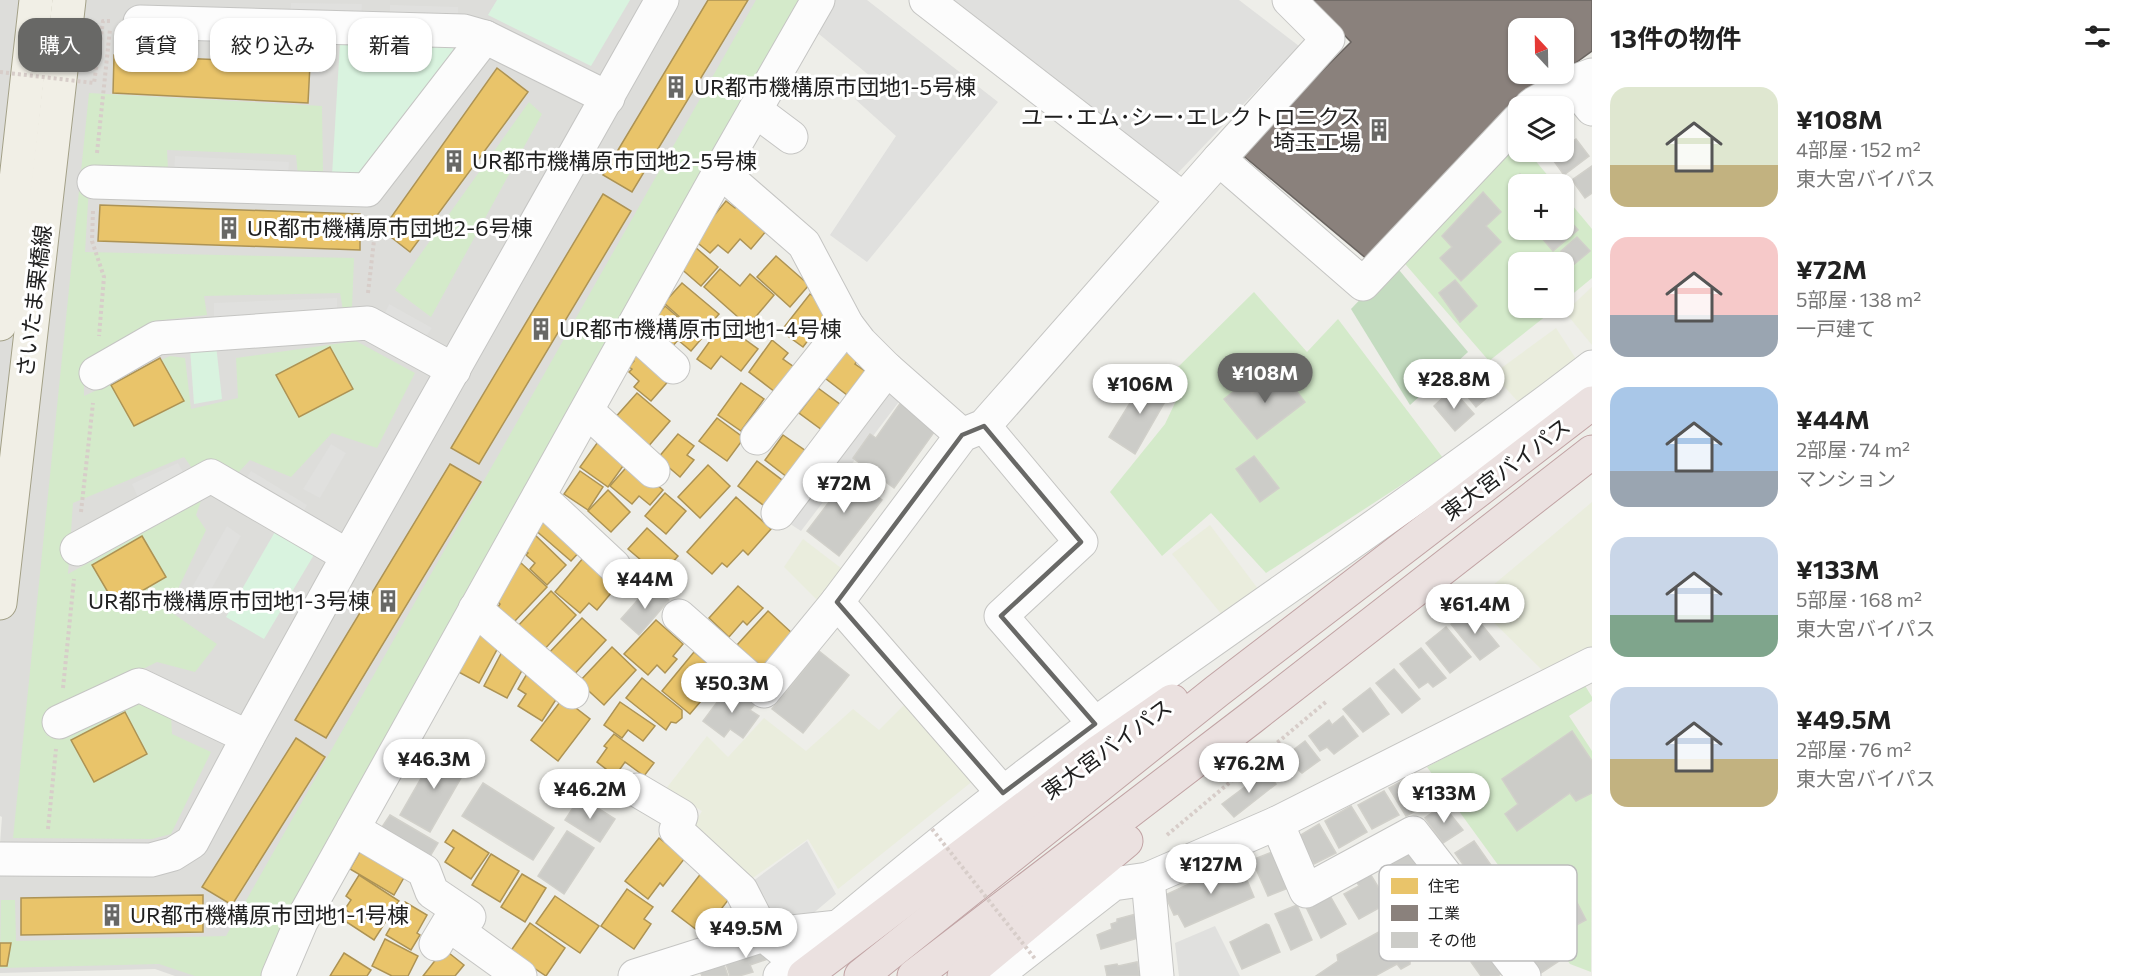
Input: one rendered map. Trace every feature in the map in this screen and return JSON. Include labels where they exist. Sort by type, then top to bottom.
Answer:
[{"type":"highway","name":"東大宮バイパス","points":[[861,976],[1217,691],[1592,403]]},
{"type":"highway","name":"東大宮バイパス","points":[[914,976],[1251,718],[1592,452]]},
{"type":"highway","name":"東大宮バイパス","points":[[804,976],[1100,751],[1248,648],[1419,536]]},
{"type":"highway","name":"東大宮バイパス","points":[[964,976],[1105,857],[1289,713],[1443,568]]},
{"type":"main road","name":"さいたま栗橋線","points":[[0,324],[3,266],[36,0]]},
{"type":"main road","name":"さいたま栗橋線","points":[[0,603],[69,0]]},
{"type":"street","points":[[0,859],[151,860],[173,854],[192,842],[348,556],[662,0]]},
{"type":"street","points":[[278,976],[301,922],[754,110],[818,0]]},
{"type":"street","points":[[926,0],[1183,199]]},
{"type":"street","points":[[679,616],[764,691],[837,602],[906,508],[1328,39],[1288,0]]},
{"type":"street","points":[[198,24],[464,31],[485,37],[608,98]]},
{"type":"street","points":[[94,182],[367,190],[485,37]]},
{"type":"street","points":[[1549,96],[1582,79],[1592,109]]},
{"type":"street","points":[[754,110],[791,137]]},
{"type":"street","points":[[1219,159],[1363,284],[1508,131]]},
{"type":"street","points":[[720,171],[804,244],[847,325],[860,342],[887,369],[973,431],[1081,542],[1001,616],[1095,724]]},
{"type":"street","points":[[3,266],[39,261]]},
{"type":"street","points":[[96,373],[157,338],[368,323],[454,370]]},
{"type":"street","points":[[757,438],[847,325]]},
{"type":"street","points":[[632,330],[673,367]]},
{"type":"street","points":[[780,976],[1003,793],[1095,724],[1504,435],[1592,367]]},
{"type":"street","points":[[778,513],[887,369]]},
{"type":"street","points":[[586,411],[653,471]]},
{"type":"street","points":[[77,549],[211,476],[348,556]]},
{"type":"street","points":[[539,496],[614,566]]},
{"type":"street","points":[[837,602],[1003,793]]},
{"type":"street","points":[[476,609],[572,692]]},
{"type":"street","points":[[995,976],[1113,884],[1148,879],[1277,823],[1592,664]]},
{"type":"street","points":[[59,722],[139,685],[248,736]]},
{"type":"street","points":[[637,790],[681,816],[676,830],[741,890],[764,934],[783,950],[780,976]]},
{"type":"street","points":[[1277,823],[1306,891],[1413,833],[1438,865]]},
{"type":"street","points":[[353,829],[424,871],[432,892],[469,917]]},
{"type":"street","points":[[1148,879],[1156,976]]},
{"type":"street","points":[[436,944],[448,924],[520,976]]},
{"type":"street","points":[[635,976],[764,934],[838,927]]},
{"type":"street","points":[[1512,961],[1524,976]]},
{"type":"path","points":[[0,72],[94,83],[96,72]]},
{"type":"path","points":[[45,859],[104,277],[92,241],[94,182],[115,72]]},
{"type":"path","points":[[364,324],[376,223],[367,190]]},
{"type":"path","points":[[848,468],[906,508]]},
{"type":"path","points":[[932,829],[1036,960]]},
{"type":"highlighted area","points":[[984,426],[1081,542],[1001,616],[1095,724],[1003,793],[837,602],[962,435]]},
{"type":"shaded area","points":[[0,0],[808,0],[269,976],[175,976],[155,969],[0,973],[2,817],[0,816]]},
{"type":"shaded area","points":[[834,0],[867,0],[998,102],[867,262],[830,235],[896,136],[855,99],[870,76],[819,34]]},
{"type":"shaded area","points":[[954,0],[1239,0],[1299,46],[1176,175]]},
{"type":"shaded area","points":[[291,3],[362,4],[361,18],[348,18],[348,20],[336,20],[336,18],[290,18]]},
{"type":"shaded area","points":[[390,5],[458,7],[458,24],[432,23],[432,18],[390,18]]},
{"type":"shaded area","points":[[175,156],[289,162],[288,179],[174,176]]},
{"type":"shaded area","points":[[337,298],[337,316],[214,321],[214,303]]},
{"type":"shaded area","points":[[389,304],[432,328],[423,341],[383,318]]},
{"type":"shaded area","points":[[872,368],[901,399],[801,531],[769,510]]},
{"type":"shaded area","points":[[331,444],[346,453],[320,498],[303,489]]},
{"type":"shaded area","points":[[178,463],[186,477],[139,500],[132,484]]},
{"type":"shaded area","points":[[251,471],[307,505],[301,517],[242,485]]},
{"type":"shaded area","points":[[227,526],[241,536],[199,611],[183,603]]},
{"type":"shaded area","points":[[807,841],[836,894],[810,916],[786,921],[766,912],[749,884]]},
{"type":"shaded area","points":[[1215,926],[1240,976],[1179,976],[1175,943]]},
{"type":"green space","points":[[497,0],[630,0],[591,66],[488,15]]},
{"type":"green space","points":[[756,0],[799,0],[263,976],[195,976],[159,964],[0,968],[1,900],[15,900],[16,941],[226,936]]},
{"type":"green space","points":[[340,43],[348,43],[348,72],[432,72],[432,43],[449,43],[458,55],[362,174],[332,175]]},
{"type":"green space","points":[[89,93],[322,106],[323,173],[298,176],[296,155],[167,150],[168,170],[90,170],[85,252],[354,258],[352,308],[343,310],[340,293],[204,296],[207,315],[155,321],[84,367],[84,396],[170,356],[185,358],[191,409],[238,398],[236,358],[356,341],[415,373],[377,448],[332,433],[291,477],[250,460],[237,474],[207,461],[192,468],[184,457],[73,503],[68,574],[201,501],[196,515],[206,530],[168,610],[217,644],[195,672],[157,662],[42,719],[47,736],[137,700],[171,716],[172,734],[211,752],[171,834],[152,839],[13,838]]},
{"type":"green space","points":[[529,102],[542,114],[431,317],[395,290]]},
{"type":"green space","points":[[1508,150],[1508,162],[1536,162],[1547,174],[1508,174],[1508,240],[1574,240],[1574,207],[1592,229],[1592,278],[1574,293],[1574,252],[1508,252],[1508,318],[1543,318],[1489,361],[1400,258]]},
{"type":"green space","points":[[1394,264],[1468,352],[1410,405],[1351,309]]},
{"type":"green space","points":[[1592,287],[1592,345],[1570,318],[1574,318],[1574,304]]},
{"type":"green space","points":[[1254,292],[1307,352],[1338,319],[1443,458],[1266,573],[1211,513],[1162,556],[1110,492],[1165,424],[1183,386],[1174,371]]},
{"type":"green space","points":[[1556,328],[1578,362],[1520,404],[1493,374]]},
{"type":"green space","points":[[216,345],[222,399],[194,404],[190,348]]},
{"type":"green space","points":[[1592,502],[1592,648],[1545,673],[1473,602]]},
{"type":"green space","points":[[1210,525],[1258,589],[1223,616],[1172,554]]},
{"type":"green space","points":[[276,530],[315,553],[264,639],[226,617]]},
{"type":"green space","points":[[803,539],[846,572],[819,602],[784,567]]},
{"type":"green space","points":[[1584,684],[1592,701],[1569,716],[1592,751],[1591,972],[1568,961],[1577,961],[1577,865],[1498,865],[1427,767]]},
{"type":"green space","points":[[908,701],[974,780],[838,889],[808,839],[750,880],[689,833],[702,811],[665,790],[707,736],[728,757],[764,718],[806,751],[853,709],[879,730]]},
{"type":"building: 住宅","name":"UR都市機構原市団地1-5号棟","points":[[708,0],[748,0],[632,192],[603,175]]},
{"type":"building: 住宅","points":[[114,55],[114,72],[198,72],[198,59],[210,59],[210,72],[310,72],[308,103],[113,93]]},
{"type":"building: 住宅","name":"UR都市機構原市団地2-5号棟","points":[[497,68],[528,92],[410,252],[382,230]]},
{"type":"building: 住宅","name":"UR都市機構原市団地1-4号棟","points":[[603,194],[631,211],[479,464],[451,448]]},
{"type":"building: 住宅","points":[[726,201],[735,208],[738,204],[767,230],[751,249],[740,239],[728,253],[718,245],[710,253],[694,240]]},
{"type":"building: 住宅","name":"UR都市機構原市団地2-6号棟","points":[[100,205],[360,214],[360,250],[98,241]]},
{"type":"building: 住宅","points":[[695,247],[718,267],[701,286],[678,266]]},
{"type":"building: 住宅","points":[[776,256],[809,285],[790,307],[757,277]]},
{"type":"building: 住宅","points":[[720,269],[740,286],[750,274],[774,295],[748,326],[704,287]]},
{"type":"building: 住宅","points":[[682,283],[719,314],[705,330],[697,323],[692,328],[664,303]]},
{"type":"building: 住宅","points":[[810,294],[831,310],[803,347],[781,331]]},
{"type":"building: 住宅","points":[[665,306],[702,338],[691,351],[678,340],[671,348],[647,328]]},
{"type":"building: 住宅","points":[[720,327],[733,337],[736,333],[758,349],[741,371],[721,356],[711,369],[697,359]]},
{"type":"building: 住宅","points":[[772,340],[788,353],[783,359],[794,367],[775,392],[749,372]]},
{"type":"building: 住宅","points":[[330,347],[353,389],[299,417],[276,375]]},
{"type":"building: 住宅","points":[[848,348],[860,357],[855,364],[865,371],[847,395],[817,372]]},
{"type":"building: 住宅","points":[[637,350],[671,378],[651,401],[634,387],[639,381],[629,372],[632,369],[629,367],[634,361],[631,358]]},
{"type":"building: 住宅","points":[[160,358],[184,401],[134,426],[111,385]]},
{"type":"building: 住宅","points":[[741,383],[764,399],[741,431],[718,415]]},
{"type":"building: 住宅","points":[[818,388],[841,405],[822,430],[799,413]]},
{"type":"building: 住宅","points":[[637,393],[670,421],[647,448],[613,420]]},
{"type":"building: 住宅","points":[[717,418],[744,438],[727,461],[699,441]]},
{"type":"building: 住宅","points":[[678,434],[694,446],[687,455],[694,460],[680,477],[658,458]]},
{"type":"building: 住宅","points":[[783,435],[806,451],[787,477],[765,460]]},
{"type":"building: 住宅","points":[[600,439],[628,459],[608,487],[580,467]]},
{"type":"building: 住宅","points":[[757,461],[786,483],[767,508],[738,486]]},
{"type":"building: 住宅","points":[[631,462],[663,490],[650,505],[639,496],[632,504],[610,486]]},
{"type":"building: 住宅","name":"UR都市機構原市団地1-3号棟","points":[[450,464],[481,482],[326,738],[295,720]]},
{"type":"building: 住宅","points":[[708,465],[730,486],[700,518],[678,497]]},
{"type":"building: 住宅","points":[[580,471],[603,487],[588,510],[564,494]]},
{"type":"building: 住宅","points":[[608,490],[630,512],[611,532],[588,511]]},
{"type":"building: 住宅","points":[[665,493],[686,511],[666,534],[645,516]]},
{"type":"building: 住宅","points":[[736,497],[771,529],[748,555],[743,550],[727,567],[722,563],[712,574],[687,552]]},
{"type":"building: 住宅","points":[[545,517],[582,549],[571,561],[534,529]]},
{"type":"building: 住宅","points":[[647,528],[678,556],[667,569],[662,565],[655,572],[628,549]]},
{"type":"building: 住宅","points":[[533,533],[566,565],[547,585],[530,569],[535,563],[526,555],[528,553],[521,546]]},
{"type":"building: 住宅","points":[[142,536],[166,577],[116,606],[92,565]]},
{"type":"building: 住宅","points":[[588,552],[621,581],[597,610],[589,603],[580,613],[555,592]]},
{"type":"building: 住宅","points":[[521,563],[547,587],[514,622],[498,607],[500,604],[495,599],[495,591]]},
{"type":"building: 住宅","points":[[738,586],[763,608],[747,625],[743,621],[729,637],[709,618]]},
{"type":"building: 住宅","points":[[551,591],[576,615],[542,652],[516,628]]},
{"type":"building: 住宅","points":[[768,611],[793,634],[762,668],[737,645]]},
{"type":"building: 住宅","points":[[582,618],[606,640],[571,678],[547,655]]},
{"type":"building: 住宅","points":[[656,620],[683,644],[673,656],[677,659],[665,673],[657,665],[648,675],[624,654]]},
{"type":"building: 住宅","points":[[475,630],[500,644],[479,683],[453,669]]},
{"type":"building: 住宅","points":[[612,647],[636,670],[604,705],[579,682]]},
{"type":"building: 住宅","points":[[503,650],[526,663],[507,698],[484,686]]},
{"type":"building: 住宅","points":[[694,652],[723,675],[690,714],[662,691]]},
{"type":"building: 住宅","points":[[528,672],[561,692],[542,721],[518,706],[526,694],[518,689]]},
{"type":"building: 住宅","points":[[642,678],[682,710],[682,718],[676,723],[671,722],[666,730],[626,698]]},
{"type":"building: 住宅","points":[[563,698],[590,719],[558,761],[531,740]]},
{"type":"building: 住宅","points":[[620,702],[655,726],[643,741],[628,730],[622,738],[604,725]]},
{"type":"building: 住宅","points":[[125,712],[147,754],[94,782],[71,740]]},
{"type":"building: 住宅","points":[[614,734],[654,763],[644,776],[625,762],[615,776],[597,762],[607,748],[604,746]]},
{"type":"building: 住宅","points":[[296,738],[325,757],[232,905],[202,887]]},
{"type":"building: 住宅","points":[[453,830],[489,853],[471,879],[445,862],[454,848],[445,842]]},
{"type":"building: 住宅","points":[[659,838],[685,858],[663,886],[660,883],[648,899],[625,881]]},
{"type":"building: 住宅","points":[[362,848],[406,874],[394,895],[350,869]]},
{"type":"building: 住宅","points":[[491,854],[519,871],[500,902],[472,885]]},
{"type":"building: 住宅","points":[[702,872],[732,895],[702,934],[672,911]]},
{"type":"building: 住宅","points":[[522,874],[546,888],[525,922],[501,907]]},
{"type":"building: 住宅","points":[[359,875],[399,901],[374,940],[345,921],[350,913],[345,909],[351,900],[346,896]]},
{"type":"building: 住宅","points":[[627,889],[653,907],[644,919],[651,924],[634,949],[601,926]]},
{"type":"building: 住宅","name":"UR都市機構原市団地1-1号棟","points":[[203,895],[203,932],[21,935],[21,898]]},
{"type":"building: 住宅","points":[[555,896],[599,926],[580,953],[536,923]]},
{"type":"building: 住宅","points":[[405,902],[427,915],[417,933],[420,935],[411,950],[386,935]]},
{"type":"building: 住宅","points":[[530,923],[565,948],[546,976],[510,952]]},
{"type":"building: 住宅","points":[[385,939],[418,956],[408,976],[392,976],[372,966]]},
{"type":"building: 住宅","points":[[0,943],[11,943],[7,966],[0,966]]},
{"type":"building: 住宅","points":[[444,949],[464,965],[455,976],[423,976]]},
{"type":"building: 住宅","points":[[344,953],[371,970],[367,976],[330,976]]},
{"type":"building: 工業","name":"ユー･エム･シー･エレクトロニクス 埼玉工場","points":[[1310,0],[1592,0],[1592,51],[1574,64],[1574,18],[1508,18],[1508,84],[1551,84],[1538,96],[1508,96],[1508,125],[1368,260],[1240,153],[1351,42]]},
{"type":"building: その他","points":[[1576,139],[1589,156],[1563,174],[1555,162],[1574,162],[1574,140]]},
{"type":"building: その他","points":[[1592,166],[1592,193],[1585,198],[1574,183],[1574,179]]},
{"type":"building: その他","points":[[1483,192],[1501,212],[1486,226],[1501,242],[1461,281],[1440,258],[1452,247],[1442,236]]},
{"type":"building: その他","points":[[1577,237],[1590,251],[1574,264],[1574,252],[1561,251]]},
{"type":"building: その他","points":[[1544,240],[1566,240],[1553,251]]},
{"type":"building: その他","points":[[1455,280],[1477,306],[1460,322],[1439,293]]},
{"type":"building: その他","points":[[1473,365],[1496,390],[1476,407],[1456,382]]},
{"type":"building: その他","points":[[1281,371],[1305,402],[1257,439],[1224,399],[1243,384],[1252,393]]},
{"type":"building: その他","points":[[1146,377],[1171,391],[1135,454],[1109,437]]},
{"type":"building: その他","points":[[1452,389],[1474,414],[1455,431],[1434,406]]},
{"type":"building: その他","points":[[901,402],[937,428],[894,488],[853,458],[870,434],[876,438]]},
{"type":"building: その他","points":[[1254,456],[1279,488],[1260,502],[1236,469]]},
{"type":"building: その他","points":[[843,471],[882,500],[839,556],[807,531],[833,497],[827,493]]},
{"type":"building: その他","points":[[651,585],[669,600],[639,635],[621,619]]},
{"type":"building: その他","points":[[1469,609],[1499,646],[1480,660],[1451,624]]},
{"type":"building: その他","points":[[1446,627],[1471,657],[1450,673],[1426,643]]},
{"type":"building: その他","points":[[1421,648],[1446,678],[1433,687],[1428,682],[1419,688],[1400,664]]},
{"type":"building: その他","points":[[819,651],[849,675],[803,733],[772,709]]},
{"type":"building: その他","points":[[1394,669],[1420,699],[1402,713],[1376,683]]},
{"type":"building: その他","points":[[730,685],[755,704],[750,710],[759,716],[743,738],[730,729],[724,737],[703,721]]},
{"type":"building: その他","points":[[1370,688],[1389,714],[1363,732],[1343,709]]},
{"type":"building: その他","points":[[1343,716],[1358,736],[1334,754],[1327,747],[1320,751],[1309,736],[1329,720],[1332,725]]},
{"type":"building: その他","points":[[1572,731],[1592,761],[1592,793],[1576,801],[1570,793],[1517,831],[1505,814],[1518,804],[1502,779]]},
{"type":"building: その他","points":[[1305,741],[1320,760],[1302,773],[1297,769],[1281,781],[1271,767]]},
{"type":"building: その他","points":[[439,747],[469,764],[430,832],[400,815]]},
{"type":"building: その他","points":[[1266,771],[1276,784],[1234,817],[1222,804]]},
{"type":"building: その他","points":[[1415,774],[1431,803],[1406,816],[1389,788]]},
{"type":"building: その他","points":[[483,783],[554,828],[533,860],[462,816]]},
{"type":"building: その他","points":[[1384,791],[1399,815],[1372,829],[1358,805]]},
{"type":"building: その他","points":[[580,797],[615,819],[600,842],[565,820]]},
{"type":"building: その他","points":[[1443,805],[1463,830],[1443,843],[1425,818]]},
{"type":"building: その他","points":[[1351,806],[1367,832],[1339,848],[1325,821]]},
{"type":"building: その他","points":[[390,815],[438,843],[429,858],[380,830]]},
{"type":"building: その他","points":[[1319,824],[1336,853],[1314,864],[1299,836]]},
{"type":"building: その他","points":[[567,831],[594,848],[564,894],[538,876]]},
{"type":"building: その他","points":[[1474,841],[1491,865],[1463,865],[1455,853]]},
{"type":"building: その他","points":[[1272,852],[1288,888],[1268,896],[1252,860]]},
{"type":"building: その他","points":[[1409,854],[1416,865],[1389,865]]},
{"type":"building: その他","points":[[1239,861],[1254,897],[1185,927],[1178,914],[1174,915],[1165,895]]},
{"type":"building: その他","points":[[1369,872],[1379,888],[1379,908],[1359,919],[1344,894],[1359,886],[1355,879]]},
{"type":"building: その他","points":[[1329,894],[1346,924],[1321,938],[1306,907]]},
{"type":"building: その他","points":[[1577,903],[1586,920],[1577,925]]},
{"type":"building: その他","points":[[1297,905],[1312,940],[1291,950],[1275,914]]},
{"type":"building: その他","points":[[1136,914],[1138,938],[1101,949],[1097,935],[1112,929],[1111,924],[1117,922],[1117,919]]},
{"type":"building: その他","points":[[1266,924],[1269,925],[1280,952],[1242,969],[1230,942]]},
{"type":"building: その他","points":[[1379,932],[1379,961],[1410,961],[1410,964],[1401,969],[1397,964],[1375,976],[1316,976],[1338,961],[1337,955]]},
{"type":"building: その他","points":[[766,942],[771,958],[750,965],[753,972],[730,976],[723,955]]},
{"type":"building: その他","points":[[721,956],[728,976],[702,976],[697,964]]},
{"type":"building: その他","points":[[1493,961],[1502,973],[1498,976],[1481,976],[1471,962]]},
{"type":"building: その他","points":[[1533,961],[1559,961],[1541,973]]},
{"type":"building: その他","points":[[1137,962],[1140,976],[1107,976],[1105,966]]},
{"type":"place","name":"UR都市機構原市団地1-5号棟","points":[[676,87]]},
{"type":"place","name":"ユー･エム･シー･エレクトロニクス 埼玉工場","points":[[1379,130]]},
{"type":"place","name":"UR都市機構原市団地2-5号棟","points":[[454,161]]},
{"type":"place","name":"UR都市機構原市団地2-6号棟","points":[[229,228]]},
{"type":"place","name":"UR都市機構原市団地1-4号棟","points":[[541,329]]},
{"type":"place","name":"UR都市機構原市団地1-3号棟","points":[[388,601]]},
{"type":"place","name":"UR都市機構原市団地1-1号棟","points":[[112,915]]}]
